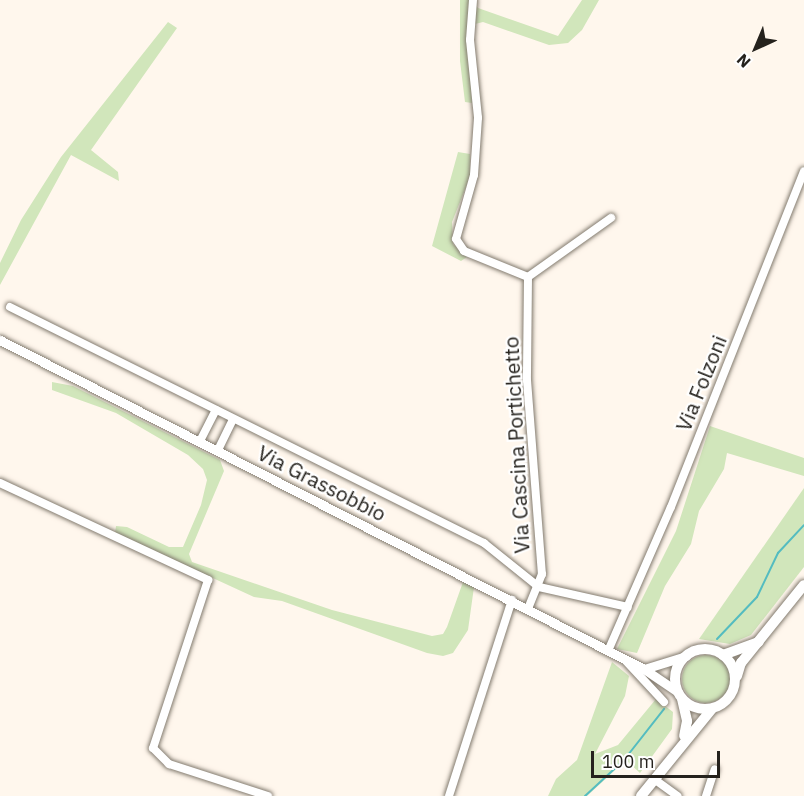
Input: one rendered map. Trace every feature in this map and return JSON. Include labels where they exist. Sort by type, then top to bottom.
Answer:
[{"type":"main road","points":[[641,796],[681,742],[712,709],[728,700],[741,663],[804,585]]},
{"type":"main road","points":[[723,655],[760,642]]},
{"type":"main road","points":[[681,742],[687,721],[676,672],[686,656],[706,649],[723,655],[732,666],[736,680]]},
{"type":"main road","points":[[680,695],[695,708],[712,709]]},
{"type":"street","points":[[473,0],[470,40],[478,118],[474,175],[457,245],[505,271],[528,277],[611,218]]},
{"type":"street","name":"Via Folzoni","points":[[608,651],[628,607],[804,171]]},
{"type":"street","name":"Via Cascina Portichetto","points":[[528,277],[527,380],[542,574],[539,587],[528,609]]},
{"type":"street","points":[[10,307],[484,543],[539,587],[628,607]]},
{"type":"street","name":"Via Grassobbio","points":[[0,340],[512,600],[644,669],[680,695]]},
{"type":"street","points":[[200,441],[216,410]]},
{"type":"street","points":[[218,450],[233,419]]},
{"type":"street","points":[[0,483],[208,580],[153,748],[169,764],[268,796]]},
{"type":"street","points":[[449,796],[512,600]]},
{"type":"street","points":[[644,669],[686,656]]},
{"type":"street","name":"Via Grassobbio","points":[[627,661],[664,702]]},
{"type":"street","points":[[706,796],[715,769]]},
{"type":"street","points":[[654,779],[677,796]]},
{"type":"green space","points":[[460,0],[472,0],[478,8],[558,36],[582,0],[599,0],[582,30],[568,43],[549,45],[483,22],[467,26],[472,103],[465,102],[460,61]]},
{"type":"green space","points":[[168,22],[177,28],[91,150],[118,172],[119,181],[71,155],[0,285],[0,263],[21,220],[61,157]]},
{"type":"green space","points":[[458,152],[470,154],[470,177],[452,222],[453,244],[467,257],[461,261],[432,246]]},
{"type":"green space","points":[[52,382],[73,386],[220,460],[224,471],[189,554],[192,562],[332,610],[432,636],[443,634],[463,582],[474,587],[468,630],[453,653],[443,656],[427,653],[282,601],[254,597],[115,533],[116,526],[127,527],[169,547],[183,547],[201,505],[207,480],[203,469],[188,455],[116,413],[52,390]]},
{"type":"green space","points":[[710,426],[804,458],[804,476],[727,453],[724,469],[699,511],[691,544],[665,586],[637,653],[617,649],[676,531]]},
{"type":"green space","points":[[804,488],[804,567],[751,635],[730,644],[699,639]]},
{"type":"green space","points":[[706,655],[723,662],[730,679],[723,696],[706,703],[689,696],[682,679],[689,662]]},
{"type":"green space","points":[[612,662],[629,676],[625,696],[595,754],[618,745],[656,699],[673,712],[672,729],[640,773],[626,760],[587,796],[548,796],[556,779],[577,760]]},
{"type":"waterway","points":[[717,639],[757,597],[778,553],[804,525]]},
{"type":"waterway","points":[[585,796],[624,760],[664,709]]}]
